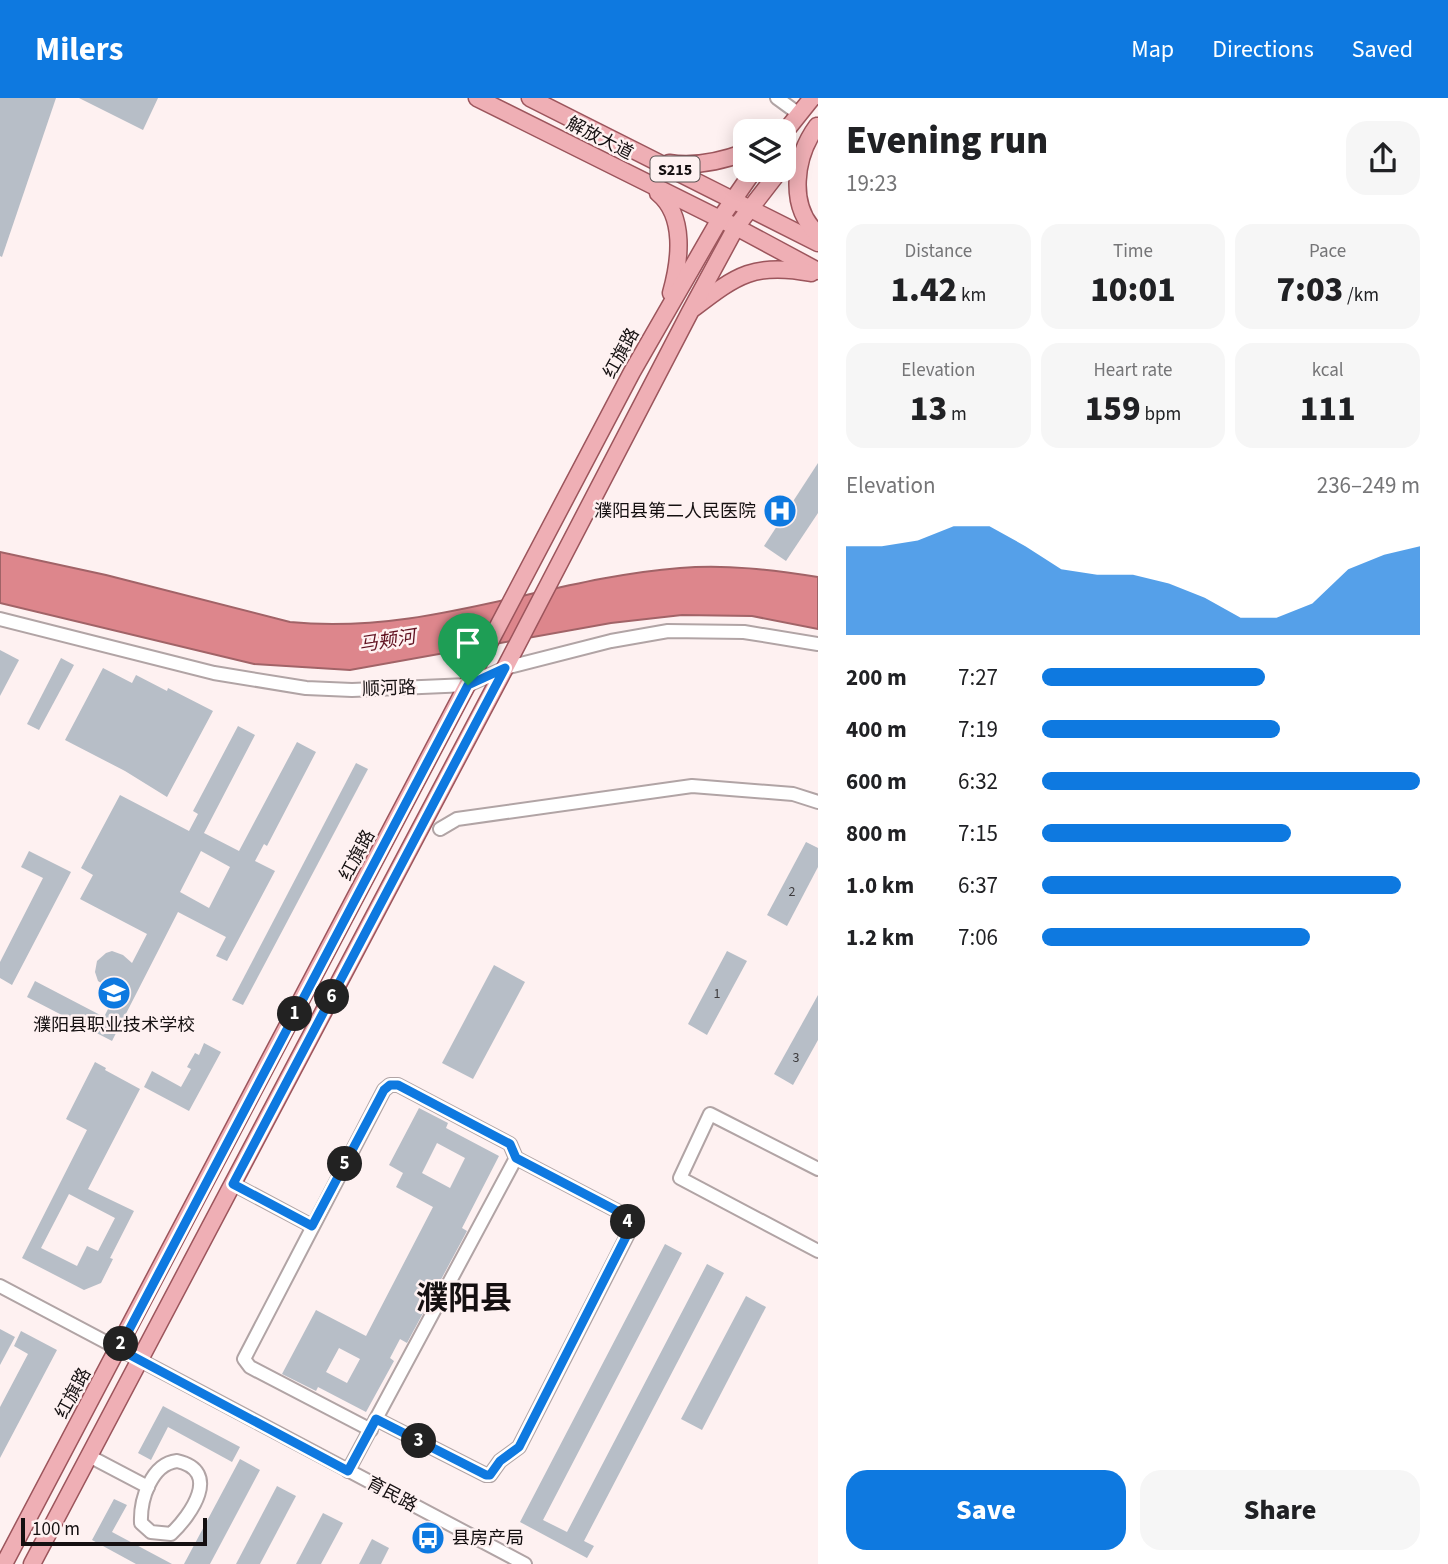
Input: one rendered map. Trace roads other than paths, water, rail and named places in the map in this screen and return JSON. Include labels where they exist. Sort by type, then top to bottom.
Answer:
[{"type":"main road","name":"解放大道","points":[[477,98],[736,227],[818,273]]},
{"type":"main road","name":"解放大道","points":[[530,98],[818,243]]},
{"type":"main road","points":[[794,119],[812,98]]},
{"type":"main road","points":[[796,151],[818,125]]},
{"type":"main road","points":[[818,125],[807,139],[797,179],[805,216],[818,234]]},
{"type":"main road","points":[[661,162],[688,165],[733,156]]},
{"type":"main road","name":"红旗路","points":[[4,1564],[665,312],[745,182]]},
{"type":"main road","points":[[32,1564],[690,312],[736,227],[770,182]]},
{"type":"main road","points":[[648,184],[667,200],[675,218],[678,238],[677,264],[665,312]]},
{"type":"main road","points":[[690,312],[728,282],[746,273],[769,269],[818,273]]},
{"type":"main road","points":[[334,940],[356,952]]},
{"type":"main road","points":[[67,1445],[89,1456]]},
{"type":"street","points":[[777,98],[786,119]]},
{"type":"street","name":"顺河路","points":[[0,619],[214,673],[266,682],[352,690],[468,685],[505,668],[611,641],[668,631],[744,632],[818,644]]},
{"type":"street","points":[[440,828],[457,819],[692,786],[793,794],[818,802]]},
{"type":"street","points":[[390,1085],[398,1085],[510,1144],[516,1158],[623,1214],[629,1231],[519,1447],[500,1461],[490,1475],[373,1425],[250,1367],[244,1359],[384,1090],[390,1085]]},
{"type":"street","points":[[818,1169],[710,1114],[680,1178],[818,1251]]},
{"type":"street","points":[[348,1471],[516,1158]]},
{"type":"street","points":[[233,1184],[312,1226]]},
{"type":"street","name":"育民路","points":[[0,1286],[525,1564]]},
{"type":"street","points":[[89,1456],[148,1488]]},
{"type":"street","points":[[169,1462],[188,1463],[198,1471],[202,1480],[190,1510],[171,1534],[151,1532],[141,1523],[142,1505],[148,1488],[159,1469],[169,1462]]},
{"type":"water","name":"马颊河","points":[[0,552],[106,575],[290,622],[340,624],[438,614],[631,574],[698,567],[749,568],[818,577],[818,629],[752,616],[682,615],[611,623],[350,670],[254,664],[0,603]]},
{"type":"place","name":"濮阳县第二人民医院","points":[[780,511]]},
{"type":"place","name":"濮阳县职业技术学校","points":[[114,993]]},
{"type":"place","name":"县房产局","points":[[428,1538]]},
{"type":"district","name":"濮阳县","points":[[464,1298]]}]
